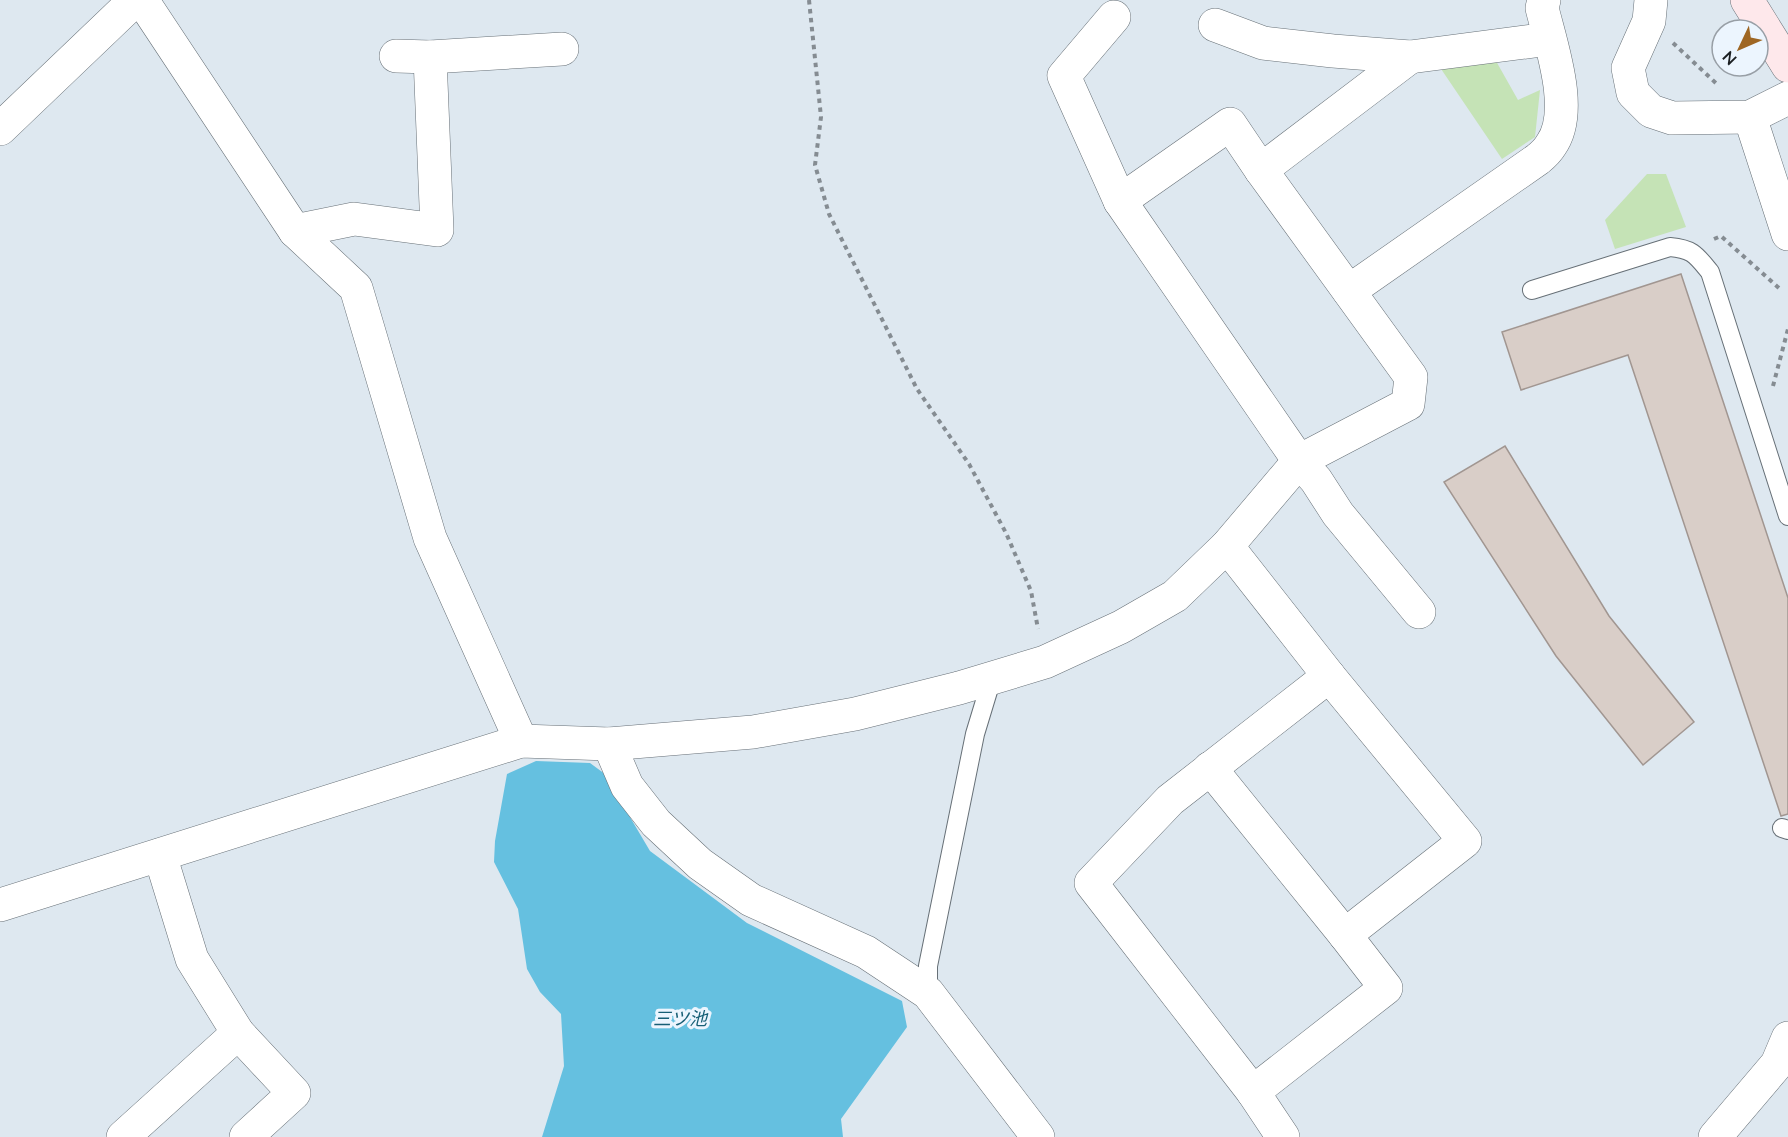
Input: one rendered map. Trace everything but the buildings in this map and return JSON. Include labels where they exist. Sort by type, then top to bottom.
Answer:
[{"type":"main road","points":[[1747,0],[1788,66]]},
{"type":"street","points":[[0,129],[135,0]]},
{"type":"street","points":[[142,0],[295,231],[356,288],[430,538],[521,741]]},
{"type":"street","points":[[1349,291],[1538,159],[1552,144],[1560,120],[1560,91],[1542,8],[1544,0]]},
{"type":"street","points":[[1650,10],[1628,68],[1633,93],[1651,111],[1672,118],[1750,117],[1788,98]]},
{"type":"street","points":[[1114,17],[1064,76],[1120,201],[1299,461],[1316,480],[1338,514],[1419,612]]},
{"type":"street","points":[[1215,25],[1263,43],[1410,57],[1549,39]]},
{"type":"street","points":[[396,56],[430,57],[562,49]]},
{"type":"street","points":[[295,231],[354,219],[437,230],[430,57]]},
{"type":"street","points":[[1261,170],[1410,57]]},
{"type":"street","points":[[1750,117],[1788,234]]},
{"type":"street","points":[[0,905],[521,741],[609,744],[753,732],[855,714],[992,678],[1045,662],[1122,627],[1175,596],[1227,546],[1299,461],[1408,404],[1411,377],[1230,124],[1120,201]]},
{"type":"street","points":[[1227,546],[1329,676],[1464,841],[1345,935]]},
{"type":"street","points":[[1283,1137],[1254,1092],[1091,883],[1170,800],[1329,676]]},
{"type":"street","points":[[609,744],[627,786],[656,823],[700,864],[751,900],[866,952],[928,993],[1038,1137]]},
{"type":"street","points":[[1210,768],[1386,988],[1254,1092]]},
{"type":"street","points":[[160,855],[192,959],[238,1033],[294,1093],[246,1137]]},
{"type":"street","points":[[123,1137],[238,1033]]},
{"type":"street","points":[[1715,1137],[1777,1064],[1788,1038]]},
{"type":"lane","points":[[1532,290],[1670,247],[1687,249],[1696,255],[1710,272],[1788,516]]},
{"type":"lane","points":[[928,993],[928,966],[975,734],[992,678]]},
{"type":"path","points":[[809,0],[821,117],[815,165],[829,214],[917,389],[969,464],[1006,533],[1031,591],[1045,662]]},
{"type":"path","points":[[1650,10],[1721,88]]},
{"type":"path","points":[[1687,249],[1721,236],[1782,290]]},
{"type":"path","points":[[1761,430],[1788,329]]},
{"type":"green space","points":[[1496,61],[1518,100],[1540,90],[1535,137],[1502,159],[1437,63]]},
{"type":"green space","points":[[1647,174],[1666,174],[1686,227],[1615,249],[1605,220]]},
{"type":"water","name":"三ツ池","points":[[536,761],[590,763],[609,777],[650,851],[747,923],[902,1001],[907,1027],[841,1119],[843,1137],[542,1137],[564,1066],[561,1014],[540,992],[527,969],[518,909],[494,862],[495,841],[507,774]]}]
